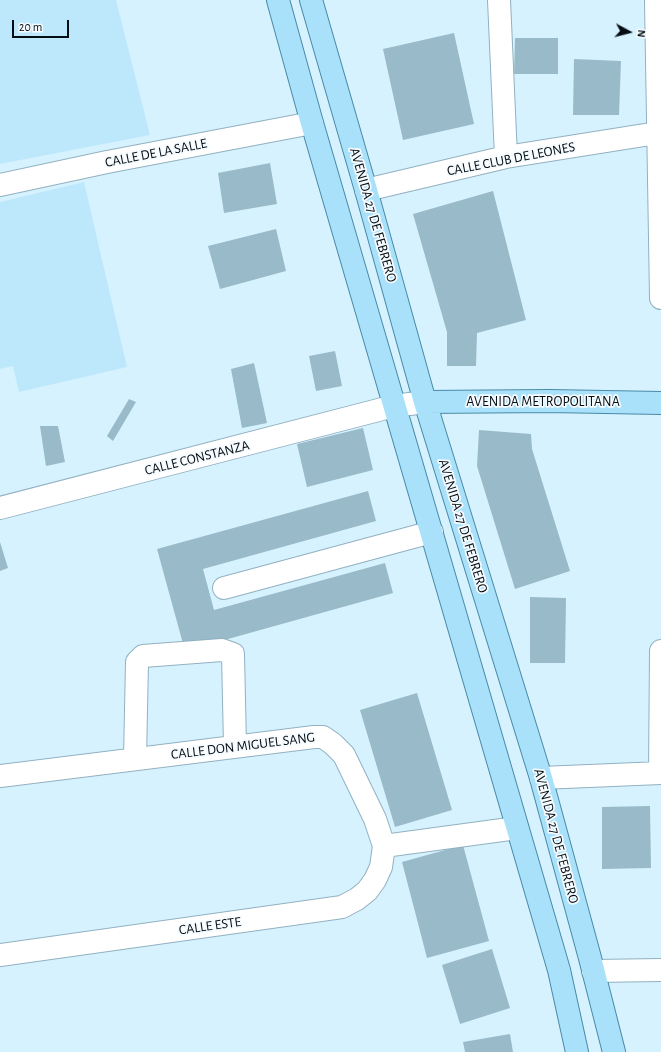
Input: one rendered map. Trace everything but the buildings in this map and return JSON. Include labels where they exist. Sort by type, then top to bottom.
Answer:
[{"type":"main road","points":[[278,0],[394,406],[518,828],[558,970],[578,1052]]},
{"type":"main road","name":"AVENIDA 27 DE FEBRERO","points":[[311,0],[425,402],[541,778],[594,971],[614,1052]]},
{"type":"main road","name":"AVENIDA METROPOLITANA","points":[[425,402],[550,401],[661,403]]},
{"type":"street","points":[[499,0],[506,157]]},
{"type":"street","points":[[658,4],[658,133],[661,298]]},
{"type":"street","name":"CALLE DE LA SALLE","points":[[0,185],[107,162],[312,123]]},
{"type":"street","name":"CALLE CLUB DE LEONES","points":[[366,190],[506,157],[658,133]]},
{"type":"street","name":"CALLE CONSTANZA","points":[[0,508],[394,406],[425,402]]},
{"type":"street","points":[[224,588],[432,532]]},
{"type":"street","points":[[135,759],[137,662],[143,656],[222,650],[233,654],[235,746]]},
{"type":"street","points":[[541,778],[660,773],[661,651]]},
{"type":"street","name":"CALLE DON MIGUEL SANG","points":[[0,776],[235,746],[323,737],[344,755],[375,819],[384,846]]},
{"type":"street","points":[[384,846],[518,828]]},
{"type":"street","name":"CALLE ESTE","points":[[0,955],[342,907],[357,900],[367,891],[375,880],[381,867],[384,846]]},
{"type":"street","points":[[594,971],[661,970]]},
{"type":"shaded area","points":[[0,0],[116,0],[150,135],[0,164]]},
{"type":"shaded area","points":[[84,182],[127,367],[19,392],[13,366],[0,369],[0,202]]}]
